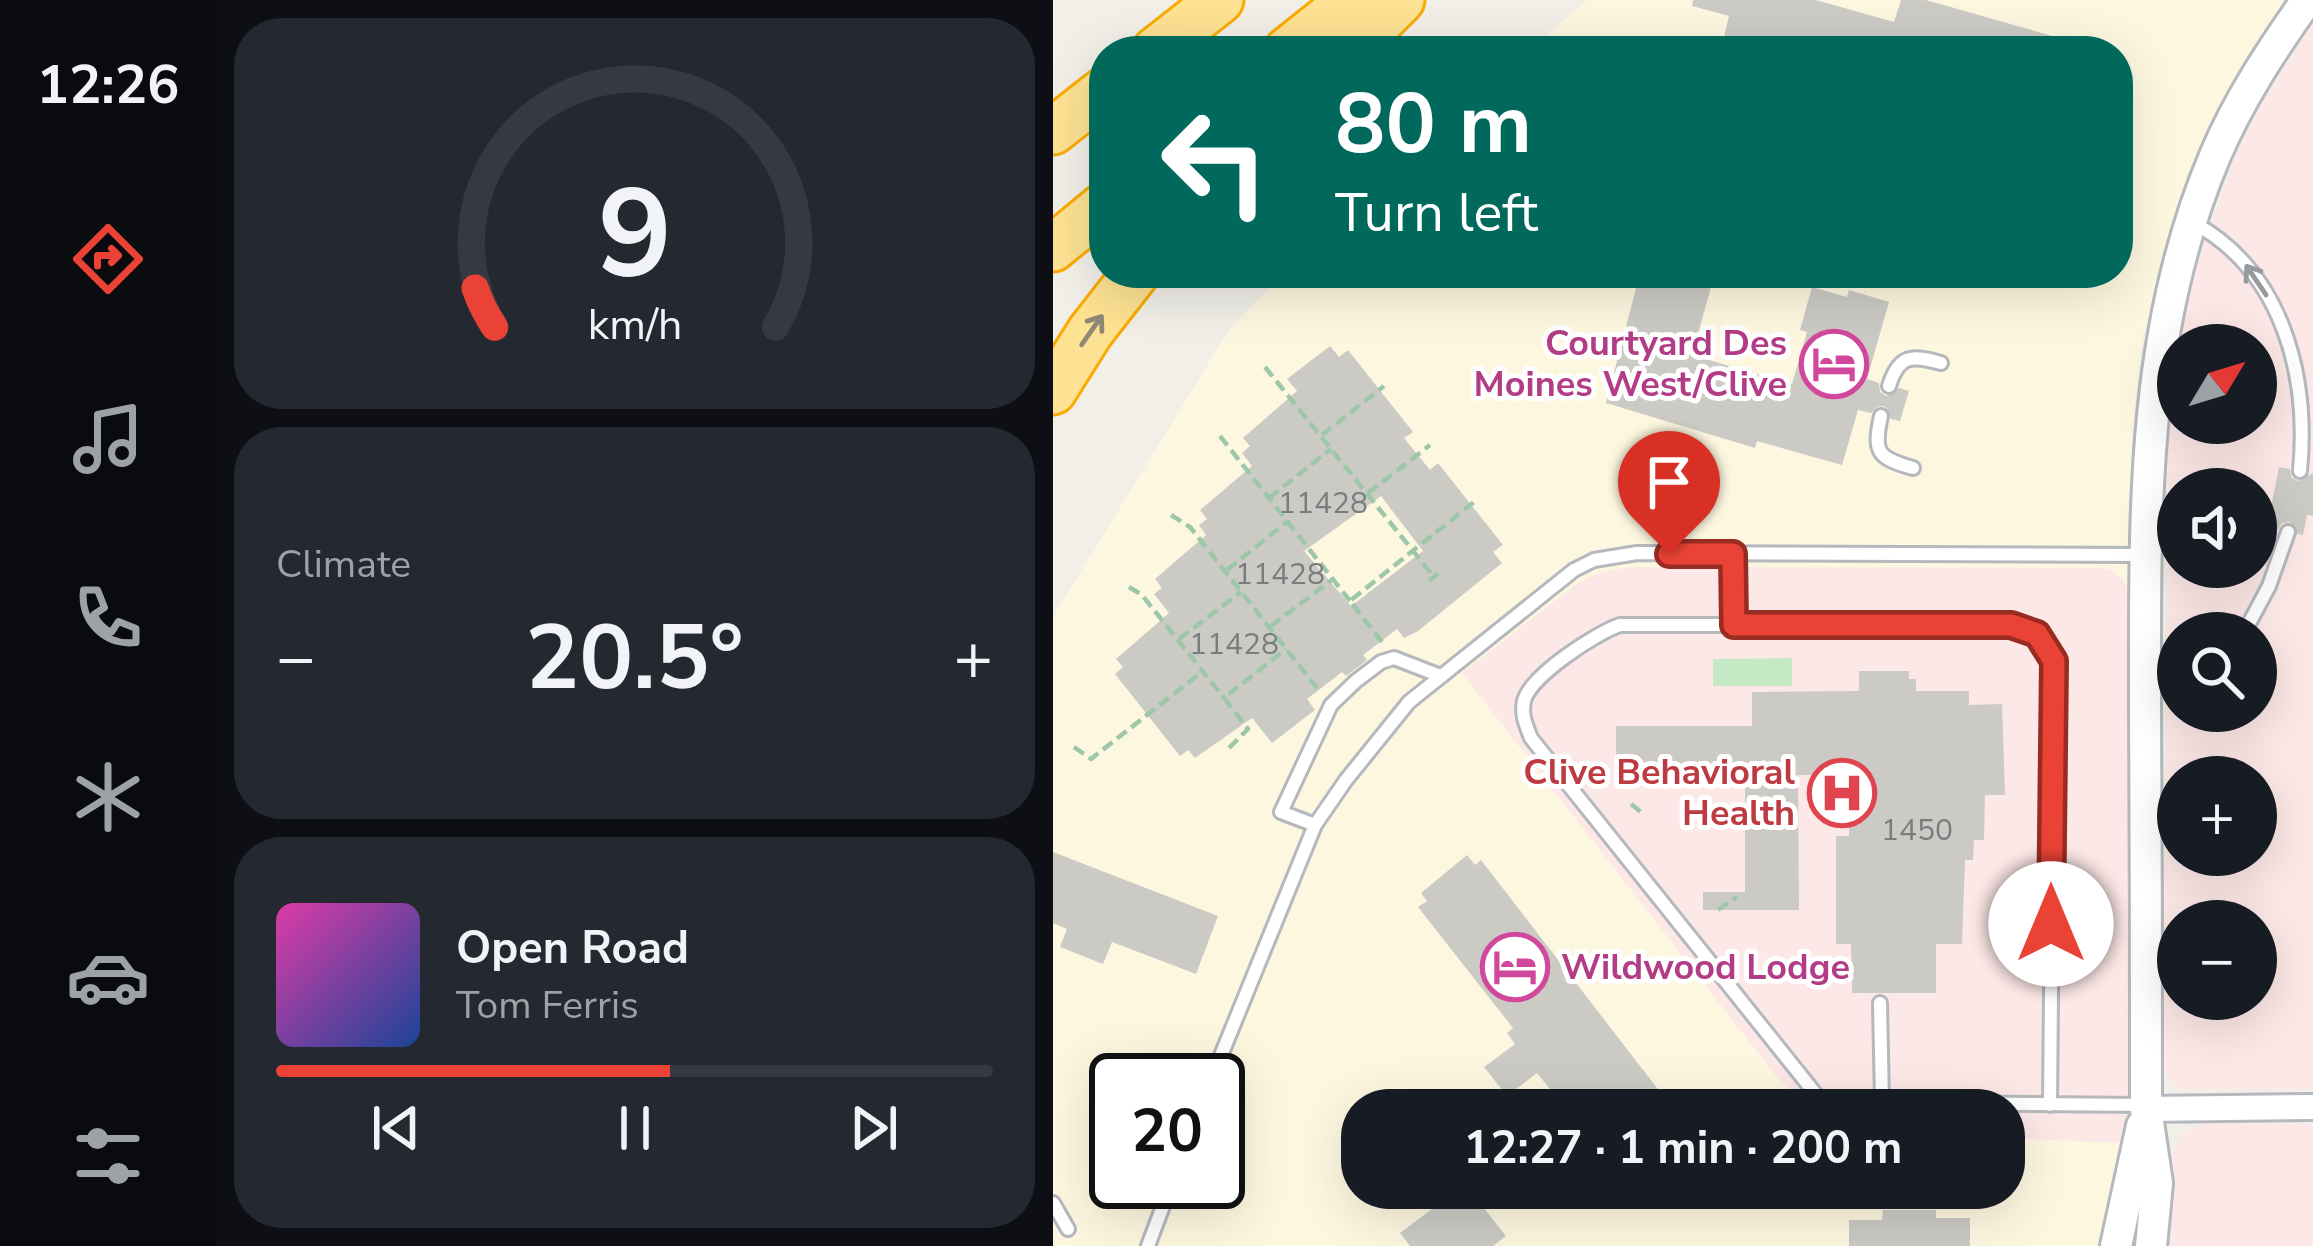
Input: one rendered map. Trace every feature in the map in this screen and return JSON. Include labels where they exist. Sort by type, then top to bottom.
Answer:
[{"type":"highway","points":[[1174,36],[1220,0]]},
{"type":"highway","points":[[1306,36],[1351,0]]},
{"type":"highway","points":[[1365,36],[1401,0]]},
{"type":"highway","points":[[1053,131],[1089,103]]},
{"type":"highway","points":[[1053,213],[1089,185]]},
{"type":"highway","points":[[1053,248],[1089,218]]},
{"type":"highway","points":[[1053,391],[1124,288]]},
{"type":"street","points":[[2151,1246],[2157,1183],[2146,1107],[2145,555],[2153,392],[2163,328],[2190,220],[2216,152],[2308,0]]},
{"type":"street","points":[[2146,1107],[2313,1108]]},
{"type":"street","points":[[2116,1246],[2146,1107]]},
{"type":"lane","points":[[2190,220],[2235,250],[2266,292],[2287,336],[2298,368],[2302,409],[2299,471]]},
{"type":"lane","points":[[1889,386],[1895,367],[1903,361],[1942,362]]},
{"type":"lane","points":[[1881,416],[1878,449],[1894,463],[1913,468]]},
{"type":"lane","points":[[2255,612],[2288,532]]},
{"type":"lane","points":[[1222,1053],[1315,825],[1409,701],[1574,570],[1595,560],[1637,554],[2145,555]]},
{"type":"lane","points":[[1733,554],[1734,625]]},
{"type":"lane","points":[[1808,1089],[1531,738],[1524,720],[1525,694],[1606,630],[1620,625],[2011,625],[2037,634],[2054,661],[2050,1105]]},
{"type":"lane","points":[[1315,825],[1280,812],[1331,705],[1381,662],[1394,658],[1438,675]]},
{"type":"lane","points":[[2145,680],[2157,680]]},
{"type":"lane","points":[[1880,1003],[1882,1089]]},
{"type":"lane","points":[[2025,1105],[2146,1107]]},
{"type":"lane","points":[[1053,1203],[1068,1229]]},
{"type":"lane","points":[[1148,1246],[1161,1209]]},
{"type":"path","points":[[1265,367],[1435,576]]},
{"type":"path","points":[[1322,435],[1385,386]]},
{"type":"path","points":[[1220,436],[1394,658]]},
{"type":"path","points":[[1368,493],[1430,445]]},
{"type":"path","points":[[1269,497],[1332,448]]},
{"type":"path","points":[[1350,601],[1474,502]]},
{"type":"path","points":[[1171,515],[1189,526],[1331,705]]},
{"type":"path","points":[[1225,572],[1288,521]]},
{"type":"path","points":[[1269,627],[1333,579]]},
{"type":"path","points":[[1129,587],[1142,595],[1248,729],[1229,748]]},
{"type":"path","points":[[1178,640],[1241,592]]},
{"type":"path","points":[[1224,698],[1286,649]]},
{"type":"path","points":[[1074,746],[1091,759],[1203,671]]},
{"type":"path","points":[[1631,804],[1641,812]]},
{"type":"path","points":[[1718,910],[1737,897]]},
{"type":"shaded area","points":[[1587,0],[2287,0],[2206,136],[2163,255],[2142,343],[2132,432],[2130,512],[2127,1107],[2106,1246],[1053,1246],[1053,617],[1229,330],[1270,288],[2133,288],[2133,36],[1546,36]]},
{"type":"shaded area","points":[[2313,23],[2313,1089],[2179,1088],[2168,1079],[2163,1063],[2163,1020],[2277,1020],[2277,900],[2165,900],[2165,876],[2277,876],[2277,756],[2166,756],[2166,732],[2277,732],[2277,612],[2167,612],[2167,588],[2277,588],[2277,468],[2169,468],[2169,444],[2277,444],[2277,324],[2183,324],[2189,289],[2234,162],[2265,100]]},
{"type":"shaded area","name":"Clive Behavioral Health","points":[[1631,567],[2100,568],[2113,570],[2122,579],[2130,592],[2127,1107],[2122,1143],[2025,1139],[2025,1089],[1788,1089],[1462,673],[1575,585],[1600,572]]},
{"type":"shaded area","points":[[2202,1124],[2313,1124],[2313,1246],[2166,1246],[2173,1154],[2179,1137]]},
{"type":"green space","points":[[1792,658],[1792,686],[1713,686],[1713,659]]},
{"type":"building","points":[[1693,0],[1816,0],[1894,22],[1901,0],[1926,0],[2052,36],[1724,36],[1729,16],[1692,6]]},
{"type":"building","name":"Courtyard Des Moines West/Clive","points":[[1636,288],[1711,288],[1692,355],[1792,384],[1807,332],[1800,330],[1812,288],[1847,297],[1849,290],[1889,302],[1867,379],[1879,383],[1886,396],[1899,388],[1909,391],[1900,421],[1891,419],[1884,406],[1871,413],[1858,410],[1842,465],[1757,441],[1755,448],[1606,403]]},
{"type":"building","points":[[1330,346],[1339,357],[1348,350],[1413,432],[1404,438],[1430,470],[1438,463],[1503,545],[1493,552],[1502,563],[1418,631],[1404,638],[1397,629],[1363,655],[1367,660],[1307,699],[1315,710],[1272,743],[1252,718],[1195,758],[1188,750],[1180,756],[1115,674],[1123,667],[1116,659],[1169,613],[1154,594],[1162,588],[1155,579],[1206,535],[1199,525],[1207,519],[1200,510],[1252,466],[1242,453],[1250,446],[1243,438],[1297,391],[1287,379]],"holes":[[[1381,496],[1423,551],[1351,606],[1304,551]]]},
{"type":"building","points":[[2279,467],[2290,469],[2291,477],[2298,481],[2313,473],[2313,516],[2307,515],[2303,535],[2290,522],[2277,530]]},
{"type":"building","points":[[1859,671],[1909,671],[1909,679],[1916,679],[1916,691],[1969,691],[1969,705],[2002,704],[2005,795],[1985,795],[1984,840],[1974,840],[1973,860],[1965,860],[1962,944],[1936,944],[1936,993],[1852,993],[1851,944],[1836,944],[1836,836],[1849,836],[1849,775],[1798,775],[1799,910],[1703,910],[1703,892],[1745,892],[1745,780],[1616,780],[1616,726],[1752,726],[1752,692],[1859,691]]},
{"type":"building","points":[[1053,852],[1218,916],[1196,974],[1112,942],[1103,964],[1060,947],[1067,929],[1053,923]]},
{"type":"building","name":"Wildwood Lodge","points":[[1467,855],[1475,865],[1481,860],[1658,1089],[1550,1089],[1537,1073],[1516,1089],[1501,1089],[1484,1067],[1515,1044],[1507,1033],[1513,1028],[1418,907],[1427,901],[1421,893]]},
{"type":"building","points":[[1432,1209],[1485,1209],[1506,1236],[1493,1246],[1410,1246],[1400,1233]]},
{"type":"building","points":[[1883,1210],[1936,1210],[1936,1218],[1970,1218],[1970,1246],[1849,1246],[1849,1220],[1882,1220]]},
{"type":"place","name":"Courtyard Des Moines West/Clive","points":[[1834,364]]},
{"type":"place","name":"Clive Behavioral Health","points":[[1842,793]]},
{"type":"place","name":"Wildwood Lodge","points":[[1515,967]]},
{"type":"route","points":[[1669,554],[1733,554],[1734,625],[2011,625],[2037,634],[2054,661],[2051,924]]}]
